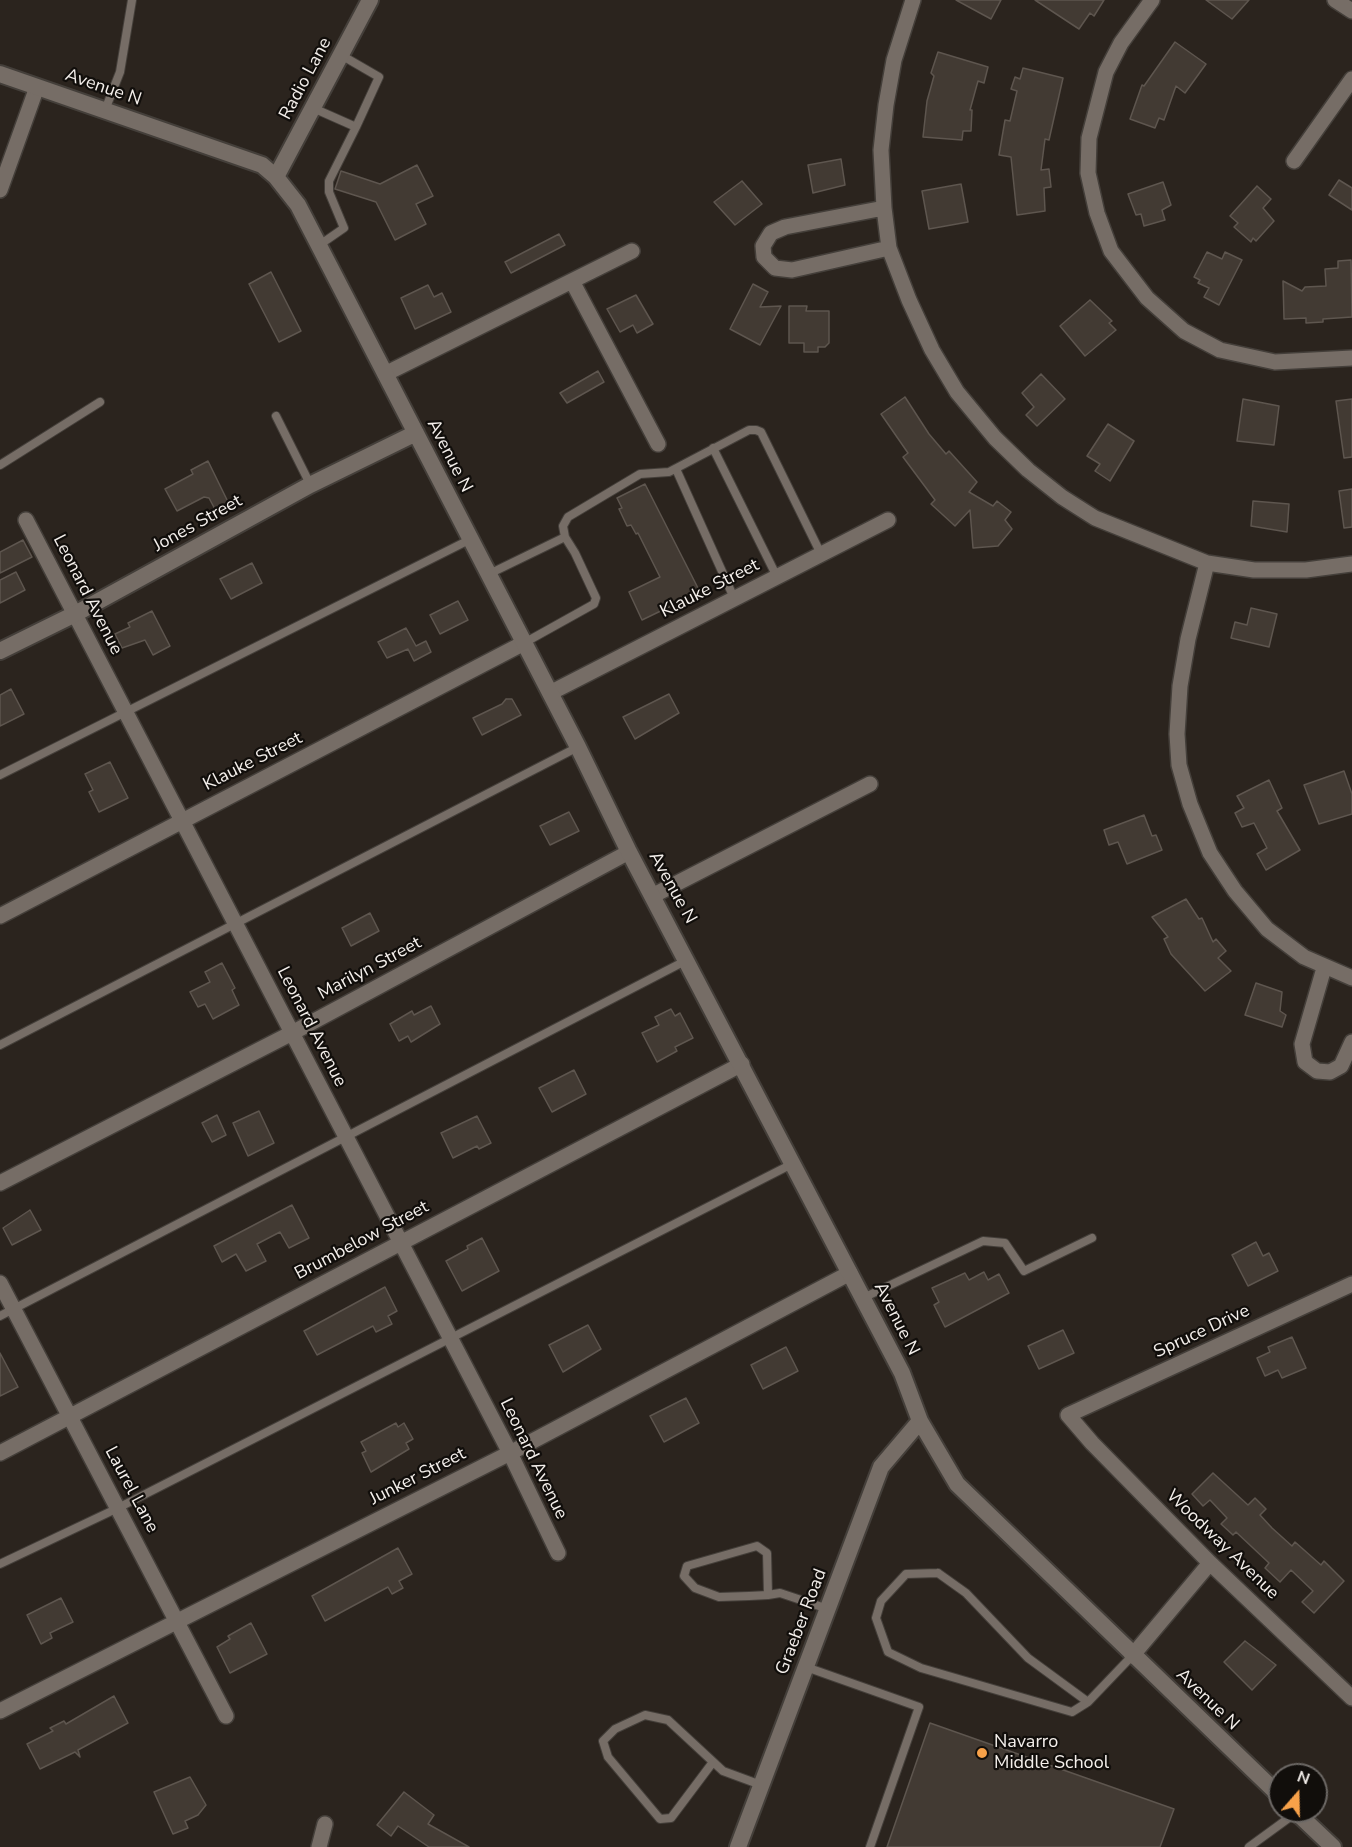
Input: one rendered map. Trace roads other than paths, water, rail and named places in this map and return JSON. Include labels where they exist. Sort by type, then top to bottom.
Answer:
[{"type":"street","name":"Radio Lane","points":[[276,177],[370,0]]},
{"type":"street","points":[[913,0],[894,60],[881,150],[889,248],[932,350],[957,392],[995,438],[1053,490],[1095,518],[1207,563],[1254,570],[1306,570],[1352,564]]},
{"type":"street","points":[[1152,0],[1121,43],[1106,72],[1089,138],[1088,173],[1097,213],[1111,251],[1147,298],[1184,331],[1220,350],[1275,362],[1352,358]]},
{"type":"street","points":[[1335,0],[1352,11]]},
{"type":"street","name":"Avenue N","points":[[0,74],[262,165],[276,177],[298,205],[578,747],[629,852],[688,959],[902,1373],[920,1421],[957,1484],[1132,1656],[1268,1785]]},
{"type":"street","points":[[1294,161],[1352,78]]},
{"type":"street","points":[[0,190],[37,87]]},
{"type":"street","points":[[885,208],[785,227],[771,233],[763,246],[764,257],[775,268],[792,270],[889,248]]},
{"type":"street","points":[[385,374],[632,251]]},
{"type":"street","points":[[572,281],[658,444]]},
{"type":"street","name":"Jones Street","points":[[0,651],[75,614],[310,485],[416,433]]},
{"type":"street","name":"Leonard Avenue","points":[[26,520],[510,1453],[558,1553]]},
{"type":"street","name":"Klauke Street","points":[[550,693],[888,520]]},
{"type":"street","points":[[1207,563],[1188,639],[1179,695],[1176,734],[1179,765],[1190,804],[1210,853],[1234,891],[1267,930],[1304,957],[1324,968],[1352,978]]},
{"type":"street","name":"Klauke Street","points":[[0,916],[524,643]]},
{"type":"street","points":[[654,895],[870,784]]},
{"type":"street","name":"Marilyn Street","points":[[0,1183],[292,1033],[629,852]]},
{"type":"street","points":[[1324,968],[1302,1044],[1305,1062],[1317,1071],[1330,1072],[1341,1066],[1352,1042]]},
{"type":"street","name":"Brumbelow Street","points":[[0,1453],[742,1064]]},
{"type":"street","name":"Junker Street","points":[[0,1711],[510,1453],[850,1273]]},
{"type":"street","name":"Laurel Lane","points":[[0,1283],[7,1313],[70,1416],[226,1716]]},
{"type":"street","name":"Spruce Drive","points":[[1068,1415],[1352,1284]]},
{"type":"street","name":"Woodway Avenue","points":[[1068,1415],[1092,1443],[1210,1563],[1352,1698]]},
{"type":"street","name":"Graeber Road","points":[[738,1847],[881,1467],[920,1421]]},
{"type":"street","points":[[1132,1656],[1210,1563]]},
{"type":"street","points":[[1308,1823],[1333,1847]]},
{"type":"street","points":[[319,1847],[325,1824]]},
{"type":"lane","points":[[105,110],[120,72],[132,0]]},
{"type":"lane","points":[[318,246],[344,228],[329,192],[329,181],[357,127],[379,77],[341,55]]},
{"type":"lane","points":[[313,108],[357,127]]},
{"type":"lane","points":[[0,465],[100,402]]},
{"type":"lane","points":[[276,416],[310,485]]},
{"type":"lane","points":[[524,643],[594,603],[596,598],[564,537],[563,526],[568,517],[640,474],[669,472],[749,430],[761,432],[821,554]]},
{"type":"lane","points":[[713,448],[777,577]]},
{"type":"lane","points":[[676,469],[734,598]]},
{"type":"lane","points":[[489,574],[564,537]]},
{"type":"lane","points":[[0,775],[471,539]]},
{"type":"lane","points":[[0,1045],[578,747]]},
{"type":"lane","points":[[7,1313],[688,959]]},
{"type":"lane","points":[[0,1564],[118,1508],[793,1163]]},
{"type":"lane","points":[[863,1298],[982,1241],[1005,1243],[1024,1271],[1092,1238]]},
{"type":"lane","points":[[768,1595],[767,1553],[757,1546],[687,1566],[684,1576],[695,1588],[719,1597],[768,1595],[780,1593],[828,1609]]},
{"type":"lane","points":[[1088,1702],[1028,1658],[966,1593],[938,1573],[906,1574],[880,1601],[876,1618],[888,1652],[921,1668],[1072,1712],[1088,1702],[1132,1656]]},
{"type":"lane","points":[[806,1667],[919,1707],[870,1847]]},
{"type":"lane","points":[[713,1762],[671,1818],[660,1819],[608,1757],[603,1741],[615,1729],[645,1715],[668,1720],[723,1771],[761,1785]]},
{"type":"lane","points":[[1251,1847],[1282,1823]]},
{"type":"place","name":"Navarro Middle School","points":[[982,1753]]}]
